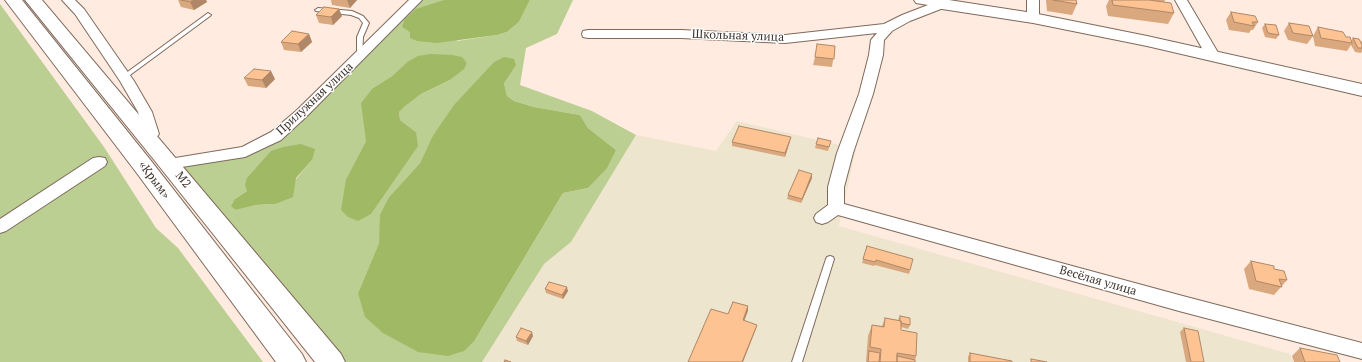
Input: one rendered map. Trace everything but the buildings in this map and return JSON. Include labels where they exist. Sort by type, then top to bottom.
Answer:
[{"type":"main road","name":"«Крым»","points":[[13,0],[148,173],[292,362]]},
{"type":"main road","name":"М2","points":[[33,0],[170,164],[331,362]]},
{"type":"main road","points":[[939,2],[1033,18],[1213,56],[1362,90]]},
{"type":"street","points":[[68,0],[80,12],[124,77],[145,112],[152,134],[148,138]]},
{"type":"street","name":"Прилужная улица","points":[[170,164],[245,152],[276,136],[302,114],[416,0]]},
{"type":"street","points":[[920,0],[939,2]]},
{"type":"street","points":[[1033,0],[1033,18]]},
{"type":"street","points":[[1182,0],[1213,56]]},
{"type":"street","points":[[887,28],[939,2]]},
{"type":"street","name":"Школьная улица","points":[[588,34],[681,34],[785,39],[887,28]]},
{"type":"street","name":"Весёлая улица","points":[[887,28],[878,40],[876,55],[866,94],[845,153],[829,213],[1362,351]]},
{"type":"street","points":[[0,227],[99,162]]},
{"type":"lane","points":[[318,10],[352,13],[361,17],[366,23],[360,38],[360,56]]},
{"type":"lane","points":[[124,77],[208,15]]},
{"type":"lane","points":[[797,362],[830,259]]},
{"type":"shaded area","points":[[737,121],[856,149],[839,226],[1290,354],[1293,362],[482,362],[544,264],[571,242],[636,135],[716,151]]},
{"type":"green space","points":[[418,0],[444,0],[457,41],[507,32],[519,22],[530,0],[573,0],[557,34],[526,48],[520,85],[592,111],[636,135],[571,242],[544,264],[482,362],[328,362],[175,165],[217,162],[237,157],[264,148],[285,135]],"holes":[[[453,55],[462,58],[467,63],[450,80],[421,94],[405,105],[399,112],[400,120],[416,132],[346,179],[366,141],[373,88],[392,76],[407,62]],[[494,62],[504,83],[507,96],[514,101],[534,107],[580,115],[588,128],[616,150],[588,188],[563,193],[475,340],[358,293],[379,243],[389,197],[420,163],[432,137]],[[312,160],[275,204],[256,205],[236,210],[235,199],[247,191]]]},
{"type":"green space","points":[[444,0],[530,0],[519,22],[507,32],[497,35],[437,43],[417,41],[410,38],[410,32],[402,27],[405,19],[416,9]]},
{"type":"green space","points":[[0,4],[104,147],[156,228],[178,248],[263,362],[0,362]]},
{"type":"green space","points":[[430,54],[462,57],[467,63],[464,69],[450,80],[421,94],[399,112],[400,120],[416,132],[418,146],[371,214],[358,221],[348,217],[341,210],[346,179],[366,141],[361,103],[373,88],[392,76],[407,62],[418,56]]},
{"type":"green space","points":[[504,57],[514,59],[516,65],[504,83],[507,96],[514,101],[534,107],[580,115],[588,128],[616,150],[607,168],[588,188],[563,193],[475,340],[464,351],[448,356],[418,352],[383,333],[365,317],[358,293],[379,243],[380,215],[389,197],[420,163],[432,137],[454,105],[494,62]]},
{"type":"green space","points":[[301,144],[315,149],[312,160],[296,178],[293,197],[275,204],[256,205],[236,210],[231,206],[235,199],[247,191],[245,185],[247,178],[271,151]]}]
